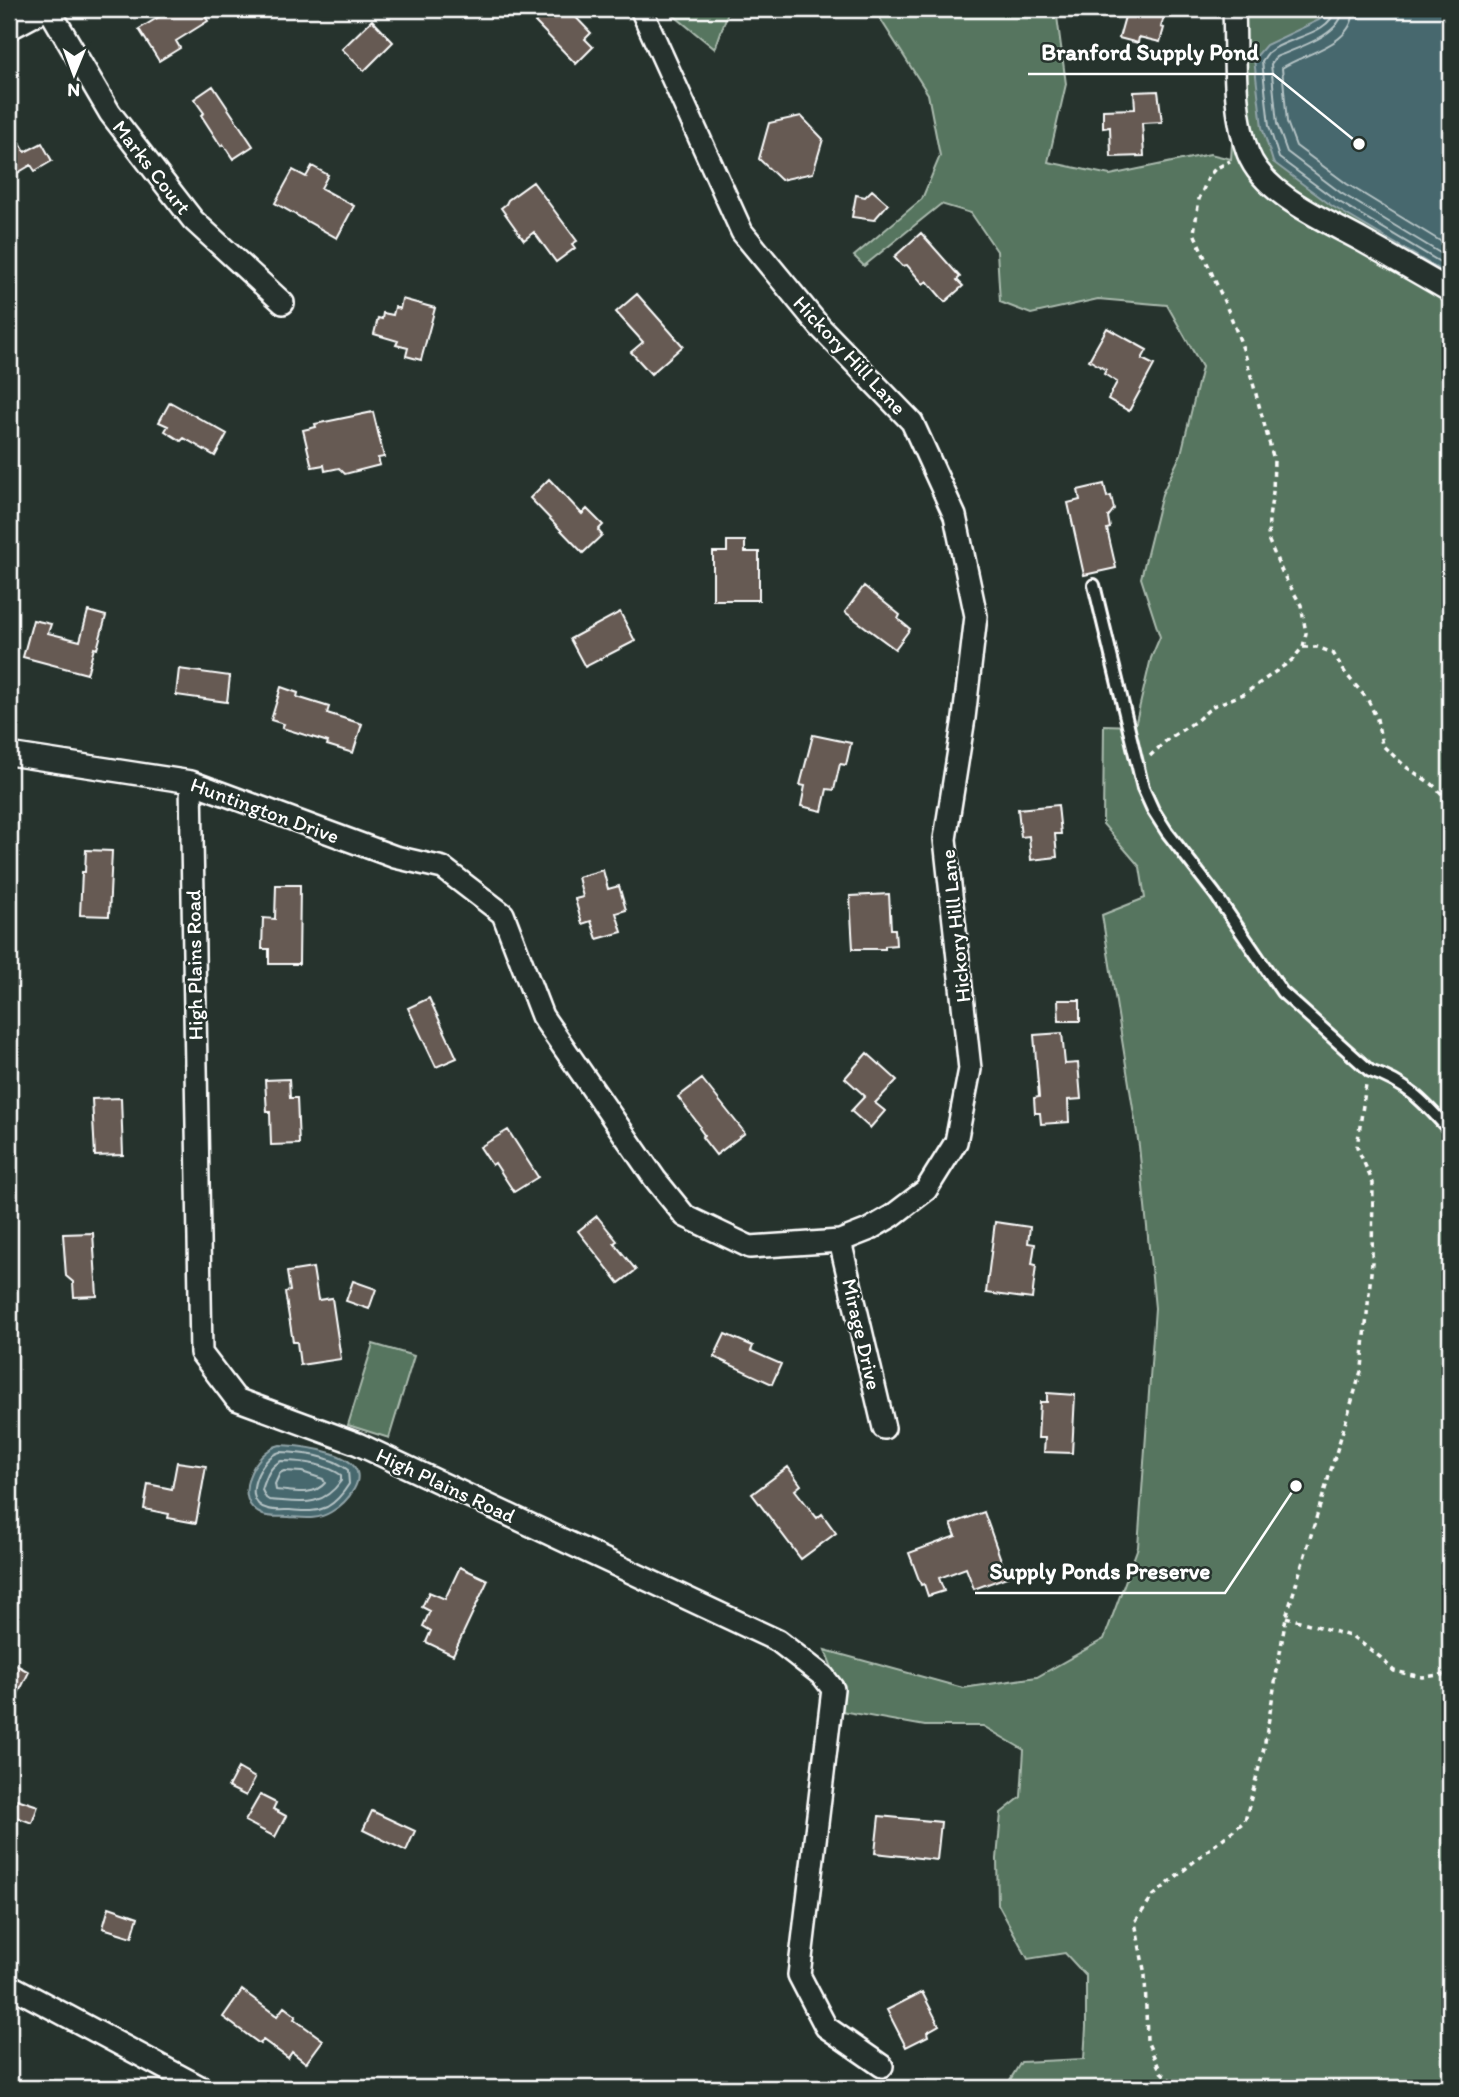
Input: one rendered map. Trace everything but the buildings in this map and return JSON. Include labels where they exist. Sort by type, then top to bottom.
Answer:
[{"type":"street","points":[[9,25],[39,9]]},
{"type":"street","name":"Marks Court","points":[[50,9],[110,113],[193,220],[283,303]]},
{"type":"street","name":"Hickory Hill Lane","points":[[395,857],[443,868],[503,914],[542,1016],[655,1179],[685,1216],[750,1247],[840,1241],[880,1223],[926,1190],[957,1142],[970,1069],[945,839],[976,617],[955,516],[912,422],[820,327],[742,232],[641,9]]},
{"type":"street","points":[[1234,9],[1239,109],[1248,153],[1255,166],[1290,200],[1450,291]]},
{"type":"street","name":"Huntington Drive","points":[[9,754],[191,782],[395,857]]},
{"type":"street","name":"High Plains Road","points":[[191,782],[201,1353],[236,1399],[358,1444],[778,1641],[823,1676],[833,1689],[799,1975],[826,2027],[882,2066]]},
{"type":"street","name":"Mirage Drive","points":[[840,1241],[884,1428]]},
{"type":"street","points":[[9,1985],[202,2088]]},
{"type":"lane","points":[[1094,585],[1137,767],[1153,810],[1282,992],[1370,1071],[1388,1077],[1419,1098],[1450,1130]]},
{"type":"path","points":[[1137,767],[1168,739],[1213,706],[1244,694],[1292,660],[1303,647],[1306,633],[1301,605],[1283,574],[1268,538],[1273,460],[1245,354],[1194,233],[1199,199],[1209,176],[1215,169],[1248,153]]},
{"type":"path","points":[[1303,647],[1317,647],[1333,653],[1346,674],[1368,700],[1377,719],[1382,745],[1406,768],[1432,784],[1450,802]]},
{"type":"path","points":[[1180,2088],[1161,2072],[1147,2041],[1145,1975],[1135,1922],[1152,1897],[1245,1821],[1264,1748],[1286,1616],[1362,1368],[1372,1262],[1373,1183],[1357,1147],[1364,1090],[1370,1071]]},
{"type":"path","points":[[1286,1616],[1353,1637],[1394,1671],[1422,1677],[1450,1674]]},
{"type":"green space","points":[[675,9],[729,9],[715,49],[672,14]]},
{"type":"green space","points":[[874,9],[1056,9],[1066,84],[1048,162],[1110,175],[1210,154],[1231,159],[1241,9],[1450,9],[1450,2088],[1005,2088],[1021,2062],[1084,2059],[1086,2027],[1086,1976],[1065,1953],[1028,1959],[998,1904],[997,1859],[1001,1813],[1021,1797],[1024,1750],[983,1726],[925,1726],[841,1711],[839,1685],[825,1650],[963,1688],[1037,1677],[1104,1639],[1138,1547],[1155,1308],[1139,1146],[1102,915],[1145,898],[1140,867],[1103,824],[1104,725],[1135,726],[1151,658],[1160,637],[1141,578],[1162,494],[1181,454],[1202,367],[1167,305],[1098,299],[1031,314],[1000,302],[997,251],[971,213],[941,204],[864,266],[854,256],[922,199],[940,156],[928,94]]},
{"type":"green space","points":[[373,1344],[414,1356],[389,1438],[348,1425]]},
{"type":"water","points":[[1330,9],[1450,9],[1450,276],[1332,206],[1273,162],[1262,127],[1254,59],[1266,45],[1319,20]]},
{"type":"water","points":[[280,1445],[318,1450],[345,1459],[354,1467],[358,1477],[354,1489],[338,1508],[321,1516],[306,1518],[263,1515],[253,1508],[248,1499],[249,1477],[262,1456]]},
{"type":"place","name":"Branford Supply Pond","points":[[1359,144]]},
{"type":"place","name":"Supply Ponds Preserve","points":[[1296,1486]]}]
